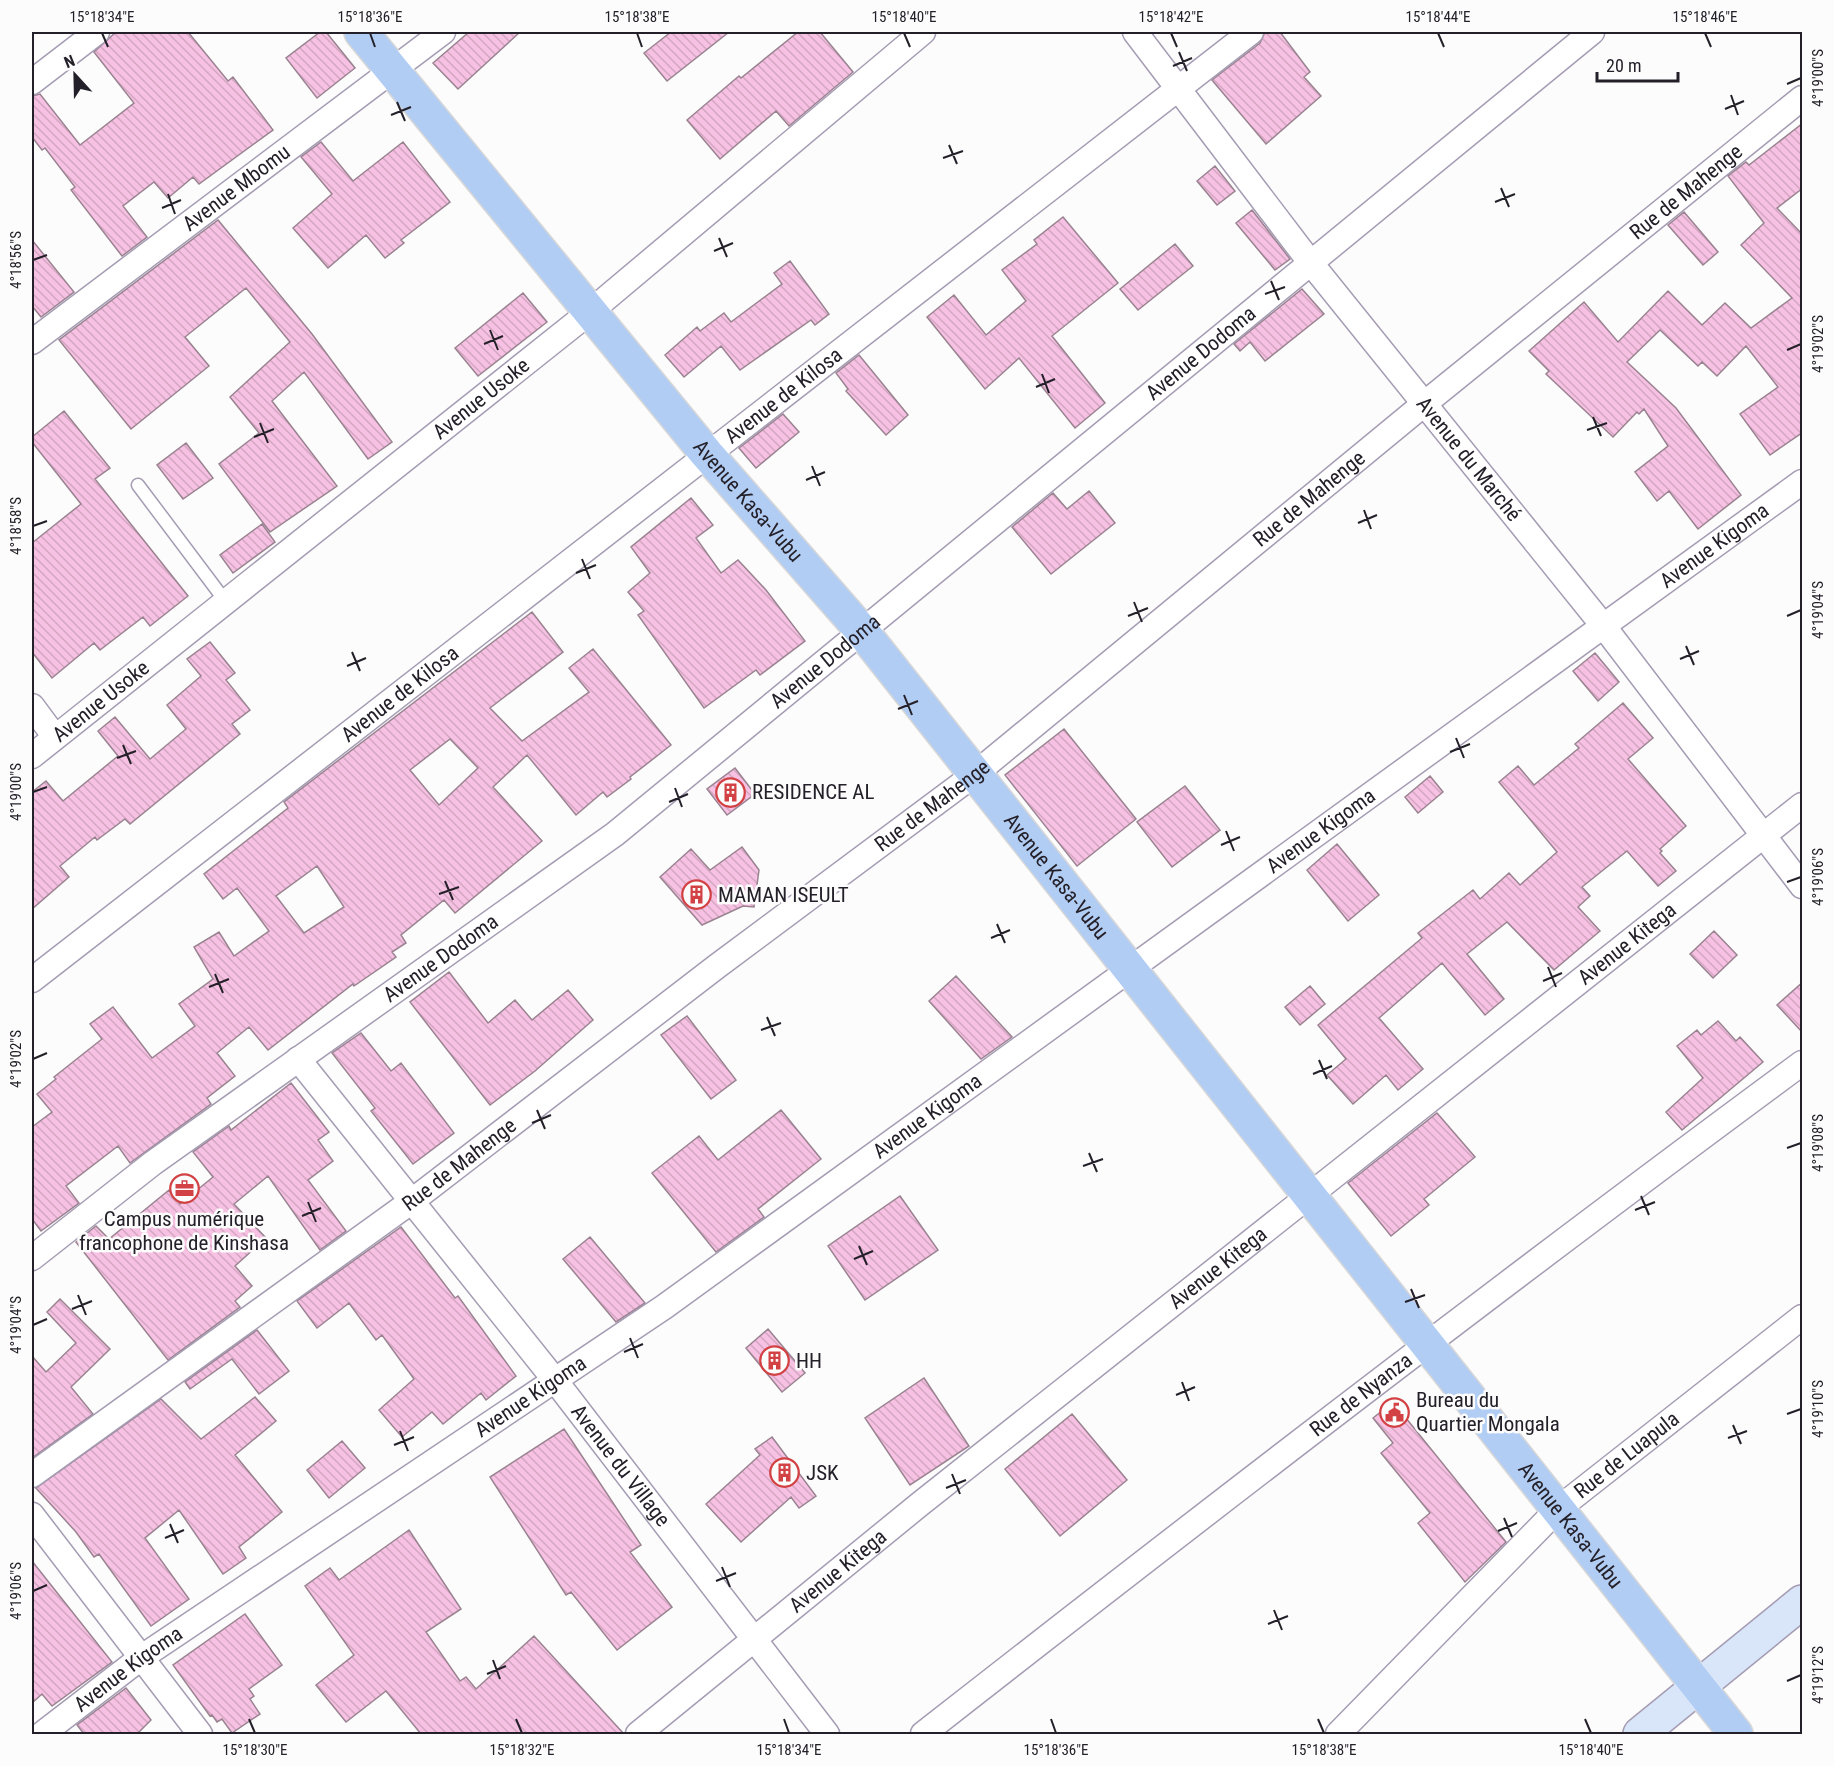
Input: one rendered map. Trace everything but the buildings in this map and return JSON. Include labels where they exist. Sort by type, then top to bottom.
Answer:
[{"type":"main road","name":"Avenue Kasa-Vubu","points":[[361,32],[706,453],[861,630],[1736,1734]]},
{"type":"street","points":[[32,82],[97,32]]},
{"type":"street","name":"Avenue Mbomu","points":[[32,342],[443,32]]},
{"type":"street","name":"Avenue Usoke","points":[[32,756],[591,311],[923,32]]},
{"type":"street","name":"Avenue du Marché","points":[[1135,32],[1310,262],[1605,628],[1803,886]]},
{"type":"street","name":"Avenue de Kilosa","points":[[32,980],[169,876],[706,453],[1251,32]]},
{"type":"street","name":"Avenue Dodoma","points":[[32,1258],[153,1163],[615,834],[1592,32]]},
{"type":"street","name":"Rue de Mahenge","points":[[32,1475],[412,1201],[716,968],[975,774],[1424,404],[1803,98]]},
{"type":"street","name":"Avenue Kigoma","points":[[42,1734],[142,1657],[664,1307],[1129,968],[1605,628],[1803,482]]},
{"type":"street","points":[[32,706],[55,737]]},
{"type":"street","name":"Avenue Kitega","points":[[638,1734],[754,1642],[920,1504],[1803,806]]},
{"type":"street","name":"Avenue du Village","points":[[298,1059],[554,1379],[827,1734]]},
{"type":"street","name":"Rue de Nyanza","points":[[923,1734],[1203,1515],[1803,1063]]},
{"type":"street","name":"Rue de Luapula","points":[[1338,1734],[1558,1509],[1803,1317]]},
{"type":"street","points":[[32,1515],[200,1734]]},
{"type":"street","points":[[1640,1734],[1803,1602]]},
{"type":"lane","points":[[138,484],[226,602]]},
{"type":"place","name":"RESIDENCE AL","points":[[731,792]]},
{"type":"place","name":"MAMAN ISEULT","points":[[697,895]]},
{"type":"place","name":"Campus numérique francophone de Kinshasa","points":[[184,1188]]},
{"type":"place","name":"HH","points":[[775,1361]]},
{"type":"place","name":"Bureau du Quartier Mongala","points":[[1395,1412]]},
{"type":"place","name":"JSK","points":[[785,1473]]}]
